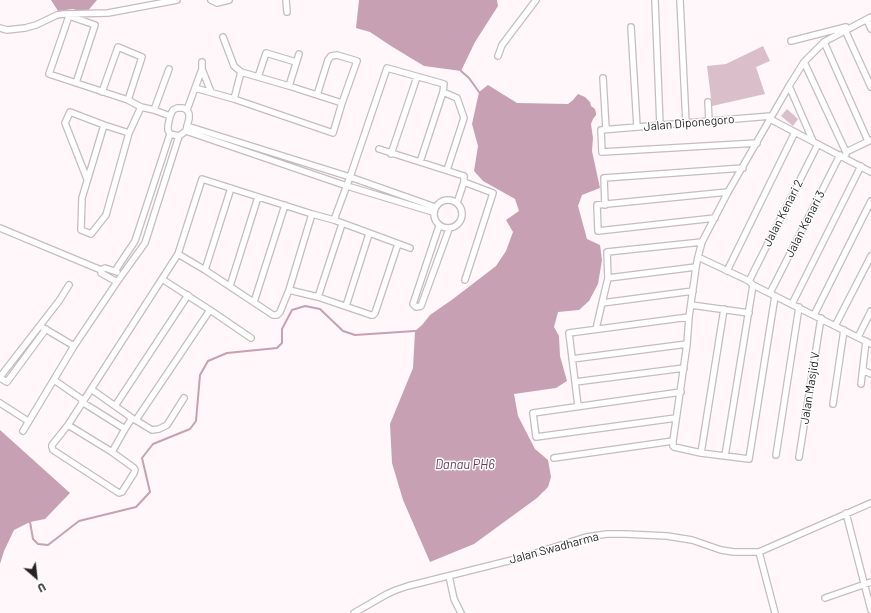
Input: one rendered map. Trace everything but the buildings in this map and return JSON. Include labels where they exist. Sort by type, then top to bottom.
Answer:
[{"type":"street","points":[[0,28],[7,30],[36,26],[57,15],[108,13],[177,0]]},
{"type":"street","points":[[211,0],[217,3],[229,0]]},
{"type":"street","points":[[286,0],[287,12]]},
{"type":"street","points":[[498,56],[502,45],[536,0]]},
{"type":"street","points":[[655,0],[660,125]]},
{"type":"street","points":[[680,0],[686,123]]},
{"type":"street","points":[[76,83],[95,25],[69,16],[49,74],[102,92],[128,100],[141,107],[170,116]]},
{"type":"street","points":[[725,456],[701,453],[673,446],[696,267],[702,242],[728,192],[804,62],[824,42],[869,18],[871,29]]},
{"type":"street","points":[[791,41],[856,25]]},
{"type":"street","points":[[631,27],[637,127]]},
{"type":"street","points":[[845,30],[871,87]]},
{"type":"street","points":[[223,37],[234,66],[241,72],[342,103]]},
{"type":"street","points":[[824,42],[870,140],[843,155]]},
{"type":"street","points":[[102,92],[118,47],[142,57],[128,100]]},
{"type":"street","points":[[258,77],[266,53],[296,62]]},
{"type":"street","points":[[289,86],[299,54]]},
{"type":"street","points":[[195,88],[234,99],[333,133],[357,61],[337,55],[331,56],[328,60],[317,95]]},
{"type":"street","points":[[202,62],[202,69],[210,92]]},
{"type":"street","points":[[804,62],[843,155]]},
{"type":"street","points":[[334,220],[387,68],[444,84],[443,92],[420,162]]},
{"type":"street","points":[[154,110],[169,69]]},
{"type":"street","points":[[23,431],[74,346],[145,243],[179,136],[187,128],[189,114],[187,110],[202,69]]},
{"type":"street","points":[[234,99],[241,72]]},
{"type":"street","points":[[391,154],[417,77]]},
{"type":"street","points":[[603,78],[606,129],[601,130],[602,152],[757,143]]},
{"type":"street","points":[[789,86],[815,143]]},
{"type":"street","points":[[443,92],[457,98],[464,118],[447,170]]},
{"type":"street","points":[[708,102],[708,121]]},
{"type":"street","points":[[104,126],[82,198],[81,230],[91,234],[106,215],[129,133],[141,107]]},
{"type":"street","points":[[116,271],[135,241],[170,134],[168,126],[170,116],[173,110],[177,108],[187,110]]},
{"type":"street","points":[[87,179],[65,123],[70,112],[104,126],[129,133]]},
{"type":"street","points":[[771,118],[815,143],[843,155],[870,171]]},
{"type":"street","name":"Jalan Diponegoro","points":[[606,129],[771,118]]},
{"type":"street","points":[[187,128],[350,177],[434,210]]},
{"type":"street","points":[[187,128],[346,186],[434,210]]},
{"type":"street","points":[[727,271],[795,132]]},
{"type":"street","points":[[170,134],[179,136]]},
{"type":"street","name":"Jalan Kenari 2","points":[[725,456],[749,312],[751,283],[815,143]]},
{"type":"street","points":[[379,150],[464,176],[464,182],[457,204]]},
{"type":"street","name":"Jalan Kenari 3","points":[[725,456],[749,459],[773,294],[843,155]]},
{"type":"street","points":[[792,304],[861,166]]},
{"type":"street","points":[[605,205],[604,178],[742,168]]},
{"type":"street","points":[[68,425],[112,452],[134,468],[135,470],[122,492],[119,493],[53,450],[52,445],[68,425],[178,254],[202,179],[334,220],[410,248]]},
{"type":"street","points":[[464,182],[493,193],[465,280]]},
{"type":"street","points":[[205,270],[231,188]]},
{"type":"street","points":[[715,218],[598,230],[597,205],[728,192]]},
{"type":"street","points":[[230,286],[258,197]]},
{"type":"street","points":[[450,200],[457,204],[462,210],[461,219],[456,226],[449,229],[439,226],[434,220],[434,210],[441,202],[450,200]]},
{"type":"street","points":[[814,315],[871,201]]},
{"type":"street","points":[[254,302],[284,205]]},
{"type":"street","points":[[178,254],[273,315],[277,315],[280,312],[289,290],[312,214]]},
{"type":"street","points":[[318,297],[342,224]]},
{"type":"street","points":[[439,226],[413,304],[416,308],[421,306],[449,229]]},
{"type":"street","points":[[0,228],[101,270],[105,268],[116,271],[122,275]]},
{"type":"street","points":[[346,306],[369,234]]},
{"type":"street","points":[[596,329],[608,278],[607,252],[702,242]]},
{"type":"street","points":[[289,290],[318,297],[373,315],[375,313],[398,244]]},
{"type":"street","points":[[835,326],[871,256]]},
{"type":"street","points":[[698,257],[869,342],[861,384]]},
{"type":"street","points":[[608,278],[696,267]]},
{"type":"street","points":[[101,270],[102,274],[117,282]]},
{"type":"street","points":[[162,279],[251,338]]},
{"type":"street","points":[[0,378],[43,327],[69,285]]},
{"type":"street","points":[[602,303],[693,291]]},
{"type":"street","points":[[115,406],[188,295]]},
{"type":"street","points":[[691,305],[749,312]]},
{"type":"street","points":[[776,455],[799,307]]},
{"type":"street","points":[[701,453],[724,309]]},
{"type":"street","points":[[112,452],[124,429],[134,419],[210,310]]},
{"type":"street","points":[[858,337],[871,311]]},
{"type":"street","points":[[578,406],[569,333],[689,317]]},
{"type":"street","name":"Jalan Masjid V","points":[[799,457],[821,318]]},
{"type":"street","points":[[43,327],[74,346]]},
{"type":"street","points":[[833,404],[844,330]]},
{"type":"street","points":[[572,359],[687,344]]},
{"type":"street","points":[[575,382],[684,368]]},
{"type":"street","points":[[863,370],[871,374]]},
{"type":"street","points":[[54,380],[124,429]]},
{"type":"street","points":[[91,389],[152,430],[167,425],[184,398]]},
{"type":"street","points":[[676,418],[536,437],[532,413],[681,392]]},
{"type":"street","points":[[0,404],[28,422]]},
{"type":"street","points":[[554,458],[673,441]]},
{"type":"street","name":"Jalan Swadharma","points":[[354,613],[387,594],[408,586],[520,558],[586,537],[607,534],[667,536],[692,540],[721,550],[734,552],[759,552],[871,503]]},
{"type":"street","points":[[846,513],[871,610]]},
{"type":"street","points":[[759,552],[775,613]]},
{"type":"street","points":[[449,576],[454,599],[461,613]]},
{"type":"street","points":[[825,598],[871,582]]},
{"type":"shaded area","points":[[763,46],[770,61],[756,67],[765,94],[712,106],[707,66],[726,64]]},
{"type":"shaded area","points":[[787,109],[798,119],[793,126],[781,116]]},
{"type":"water","points":[[51,0],[97,0],[86,13],[73,9],[58,11]]},
{"type":"water","points":[[359,0],[497,0],[498,6],[475,42],[461,71],[424,66],[370,32],[356,28]]},
{"type":"water","name":"Danau PH6","points":[[488,85],[517,103],[568,104],[578,94],[585,97],[595,109],[596,115],[591,124],[593,138],[592,151],[600,188],[582,195],[578,206],[587,239],[600,245],[602,260],[598,284],[589,301],[579,310],[558,312],[554,327],[559,336],[560,356],[567,381],[556,388],[514,394],[518,416],[535,449],[548,460],[551,477],[548,487],[537,498],[474,544],[430,562],[403,500],[392,463],[390,424],[413,368],[415,331],[430,315],[496,266],[506,251],[513,232],[506,220],[519,211],[515,199],[483,181],[474,171],[478,146],[472,124],[479,92]]},
{"type":"water","points":[[0,430],[70,493],[45,519],[30,522],[14,530],[4,551],[0,564]]},
{"type":"waterway","points":[[461,71],[469,78],[479,92]]},
{"type":"waterway","points":[[30,522],[33,539],[38,544],[48,545],[79,521],[136,507],[150,492],[142,458],[153,444],[190,429],[196,421],[200,375],[208,361],[227,353],[277,348],[282,343],[282,329],[292,310],[305,306],[320,309],[343,331],[355,335],[415,331]]}]
